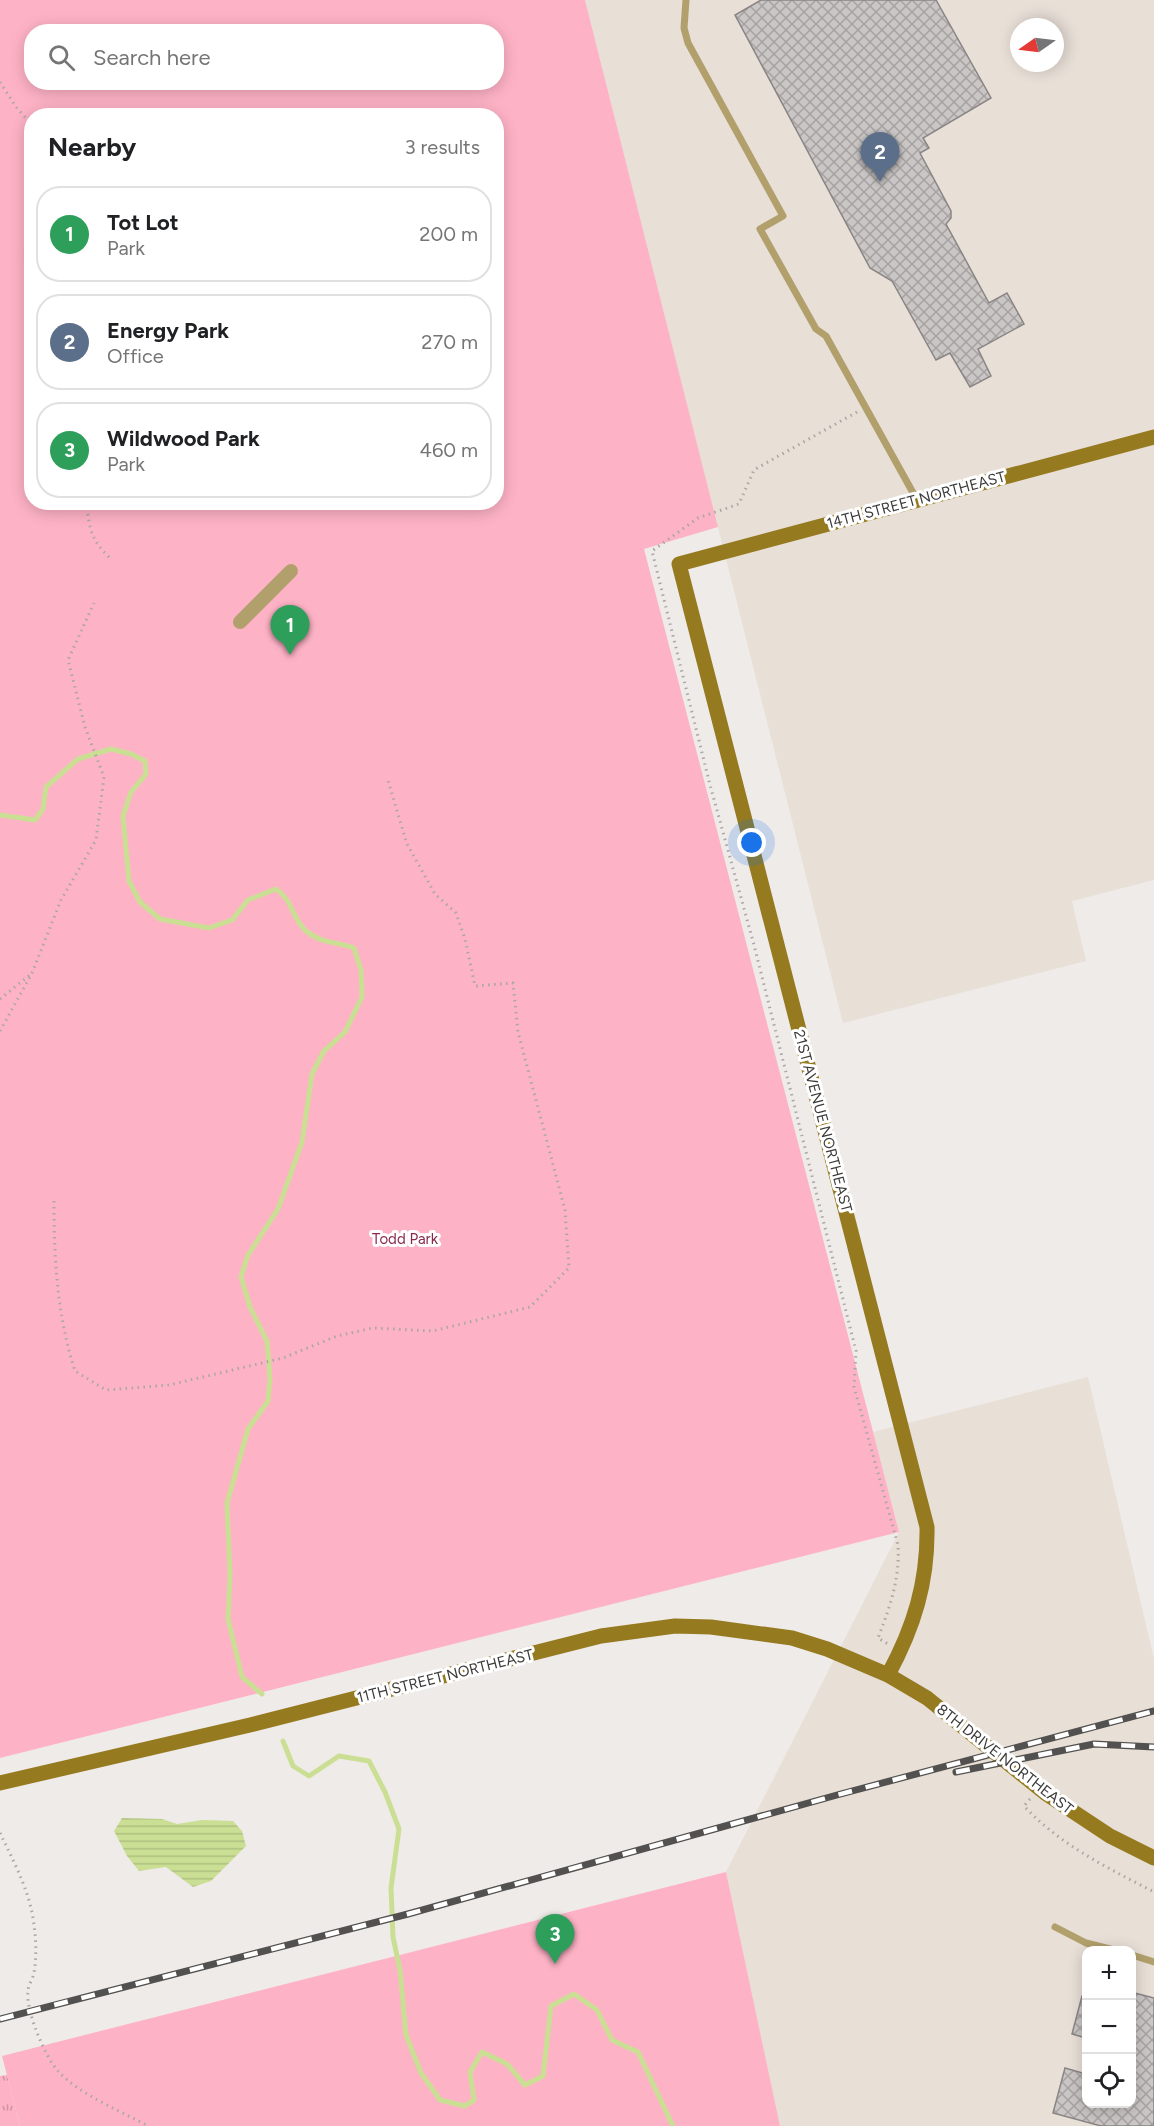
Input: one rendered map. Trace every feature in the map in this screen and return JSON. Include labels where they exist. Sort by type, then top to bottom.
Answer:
[{"type":"street","name":"14TH STREET NORTHEAST","points":[[679,564],[1154,437]]},
{"type":"street","name":"21ST AVENUE NORTHEAST","points":[[679,564],[927,1527],[925,1582],[915,1619],[888,1675]]},
{"type":"street","points":[[240,622],[291,571]]},
{"type":"street","name":"11TH STREET NORTHEAST","points":[[0,1783],[250,1725],[601,1636],[675,1626],[752,1631],[792,1638],[827,1649],[888,1675]]},
{"type":"street","name":"8TH DRIVE NORTHEAST","points":[[888,1675],[927,1698],[1038,1788],[1110,1836],[1154,1858]]},
{"type":"lane","points":[[686,0],[684,28],[688,43],[783,216],[760,229],[816,329],[826,336],[917,500]]},
{"type":"lane","points":[[1055,1927],[1086,1943],[1098,1946]]},
{"type":"lane","points":[[1136,1957],[1154,1962]]},
{"type":"path","points":[[0,82],[24,116]]},
{"type":"path","points":[[866,407],[754,470],[739,504],[698,519],[652,552],[856,1351],[854,1387],[898,1545],[899,1564],[893,1599],[878,1638],[901,1651]]},
{"type":"path","points":[[87,510],[91,535],[96,545],[110,558]]},
{"type":"path","points":[[0,1032],[32,973],[61,900],[96,840],[104,777],[85,727],[68,660],[94,603]]},
{"type":"path","points":[[54,1201],[54,1245],[63,1335],[75,1371],[106,1390],[169,1385],[283,1358],[337,1336],[373,1328],[433,1331],[530,1307],[569,1268],[565,1210],[518,1032],[513,983],[475,986],[465,939],[456,914],[435,894],[406,844],[387,777]]},
{"type":"path","points":[[0,999],[32,973]]},
{"type":"path","points":[[1038,1788],[1024,1806],[1043,1827],[1081,1853],[1154,1892]]},
{"type":"path","points":[[0,1833],[18,1870],[33,1918],[36,1947],[34,1976],[27,1991],[46,2056],[59,2073],[75,2085],[148,2126]]},
{"type":"shaded area","points":[[585,0],[1154,0],[1154,880],[1072,901],[1086,961],[843,1023]]},
{"type":"shaded area","points":[[1088,1377],[1154,1659],[1154,2126],[780,2126],[726,1872],[899,1532],[873,1432]]},
{"type":"shaded area","points":[[122,1818],[162,1819],[177,1824],[202,1820],[233,1821],[242,1831],[246,1846],[211,1881],[193,1887],[166,1867],[139,1871],[127,1856],[114,1831]]},
{"type":"green space","name":"Todd Park","points":[[0,0],[585,0],[718,527],[644,549],[899,1532],[0,1758]]},
{"type":"green space","points":[[726,1872],[780,2126],[20,2126],[2,2056]]},
{"type":"green space","points":[[7,2075],[20,2126],[0,2126],[0,2076]]},
{"type":"building","points":[[761,0],[936,0],[991,98],[923,138],[929,148],[920,153],[951,211],[951,218],[946,224],[989,303],[1007,293],[1024,324],[978,349],[991,376],[970,387],[950,353],[936,360],[892,281],[870,268],[735,15]]},
{"type":"building","points":[[1136,1993],[1154,1998],[1154,2126],[1101,2126],[1053,2113],[1065,2068],[1082,2073],[1082,2108],[1136,2108]]},
{"type":"building","points":[[1082,1996],[1082,2037],[1072,2034]]},
{"type":"waterway","points":[[0,815],[35,820],[43,809],[46,787],[78,759],[111,749],[131,754],[145,761],[146,774],[131,792],[123,816],[129,881],[140,902],[160,919],[209,928],[232,920],[248,900],[276,889],[282,893],[301,926],[311,935],[354,948],[361,970],[362,997],[345,1032],[324,1051],[312,1074],[302,1142],[278,1209],[248,1255],[241,1277],[250,1307],[267,1341],[270,1378],[268,1401],[248,1429],[227,1503],[230,1575],[228,1619],[242,1677],[262,1694]]},
{"type":"waterway","points":[[283,1741],[293,1766],[309,1776],[339,1756],[369,1761],[385,1792],[399,1829],[391,1888],[393,1937],[400,1970],[406,2035],[421,2073],[440,2100],[465,2106],[474,2100],[470,2072],[482,2052],[507,2064],[525,2085],[543,2076],[551,2006],[574,1994],[597,2010],[612,2040],[638,2052],[673,2126]]},
{"type":"railway","points":[[0,2019],[408,1914],[837,1795],[1154,1711]]},
{"type":"railway","points":[[956,1772],[1094,1744],[1154,1747]]},
{"type":"place","name":"Energy Park","points":[[880,182]]},
{"type":"place","name":"Tot Lot","points":[[290,655]]},
{"type":"place","name":"Wildwood Park","points":[[555,1964]]}]
